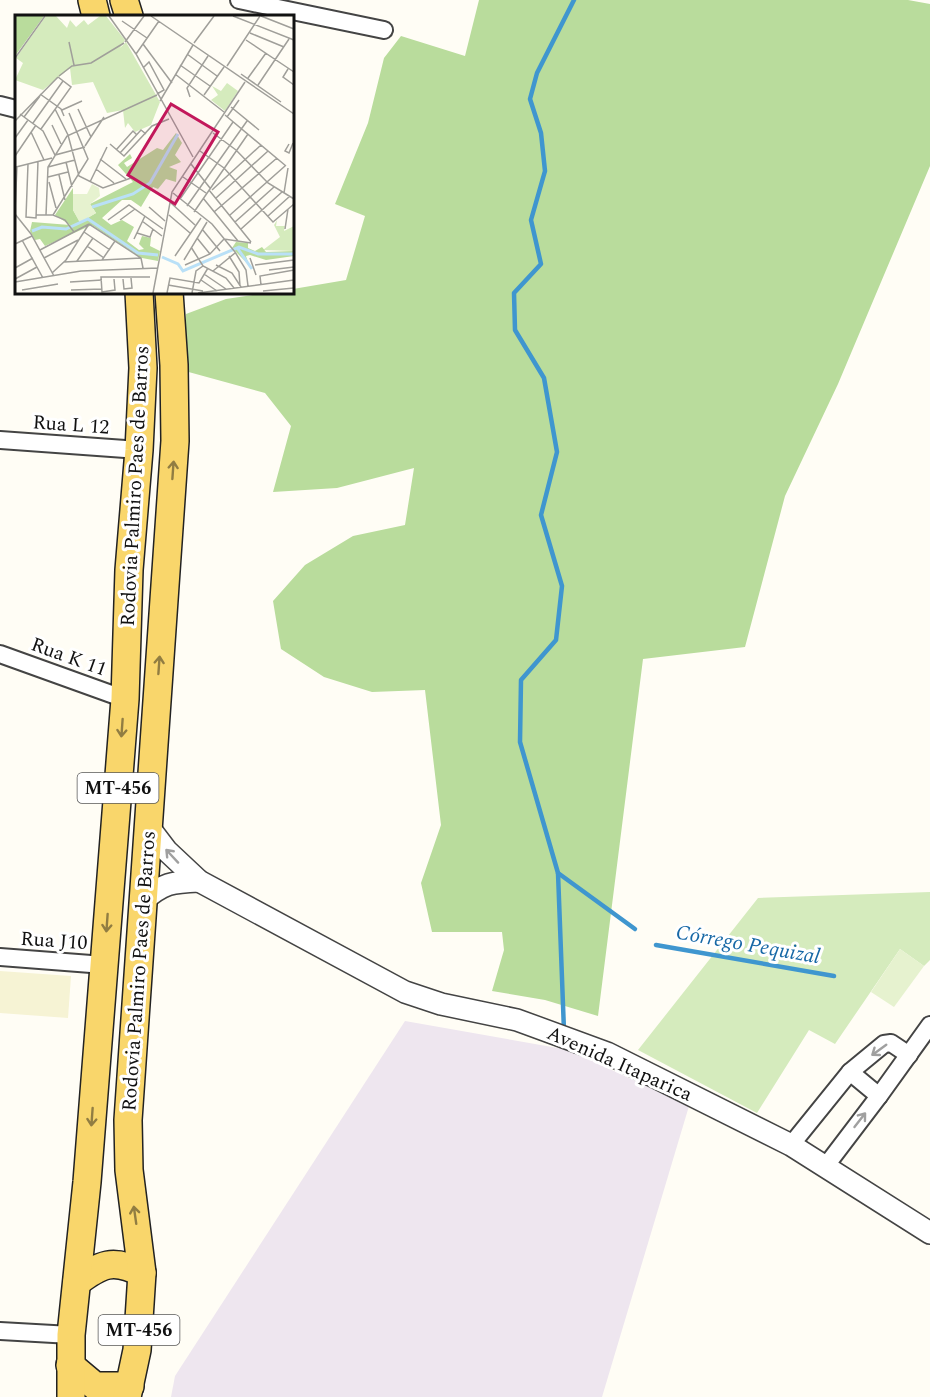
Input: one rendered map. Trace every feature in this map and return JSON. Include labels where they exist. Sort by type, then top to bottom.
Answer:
[{"type":"main road","points":[[92,0],[96,15]]},
{"type":"main road","points":[[124,0],[129,15]]},
{"type":"main road","name":"Rodovia Palmiro Paes de Barros","points":[[70,1397],[71,1335],[87,1182],[125,699],[129,570],[143,368],[138,294]]},
{"type":"main road","name":"Rodovia Palmiro Paes de Barros","points":[[129,1391],[137,1350],[142,1273],[129,1170],[128,1120],[175,441],[174,366],[169,294]]},
{"type":"main road","points":[[77,1282],[96,1268],[111,1264],[142,1273]]},
{"type":"main road","points":[[70,1365],[95,1386],[129,1391]]},
{"type":"street","points":[[239,0],[384,30]]},
{"type":"street","points":[[0,105],[15,109]]},
{"type":"street","name":"Rua L 12","points":[[0,440],[139,450]]},
{"type":"street","name":"Rua K 11","points":[[0,654],[125,699]]},
{"type":"street","name":"Avenida Itaparica","points":[[148,826],[167,851],[199,882],[405,992],[441,1004],[517,1020],[607,1053],[791,1145],[930,1233]]},
{"type":"street","points":[[143,902],[165,885],[176,882],[199,882]]},
{"type":"street","name":"Rua J10","points":[[0,957],[104,965]]},
{"type":"street","points":[[825,1167],[930,1025]]},
{"type":"street","points":[[791,1145],[850,1072],[885,1044],[891,1043],[909,1055]]},
{"type":"street","points":[[850,1072],[879,1096]]},
{"type":"street","points":[[0,1331],[71,1335]]},
{"type":"shaded area","points":[[0,971],[71,976],[68,1018],[0,1013]]},
{"type":"shaded area","points":[[405,1021],[569,1050],[689,1106],[602,1397],[171,1397],[175,1376]]},
{"type":"green space","points":[[479,0],[908,0],[930,4],[930,166],[838,384],[785,496],[745,647],[643,659],[598,1016],[545,1000],[492,991],[504,950],[502,932],[432,932],[421,883],[441,825],[425,690],[372,692],[324,677],[281,649],[273,601],[305,565],[353,536],[405,525],[414,468],[337,488],[273,492],[291,426],[265,393],[185,371],[186,314],[226,299],[260,294],[294,294],[294,289],[346,280],[365,216],[335,204],[368,123],[384,58],[401,36],[465,56]]},
{"type":"green space","points":[[930,892],[930,960],[924,966],[900,949],[835,1044],[809,1030],[757,1113],[638,1050],[758,898]]},
{"type":"green space","points":[[900,949],[924,966],[894,1007],[871,992]]},
{"type":"waterway","name":"Córrego Pequizal","points":[[564,1031],[558,873],[520,742],[521,680],[556,640],[562,586],[541,515],[557,452],[544,378],[515,330],[514,293],[541,264],[531,220],[545,171],[541,133],[530,99],[537,73],[574,0]]},
{"type":"waterway","name":"Córrego Pequizal","points":[[558,873],[635,929]]},
{"type":"waterway","name":"Córrego Pequizal","points":[[656,945],[834,976]]}]
